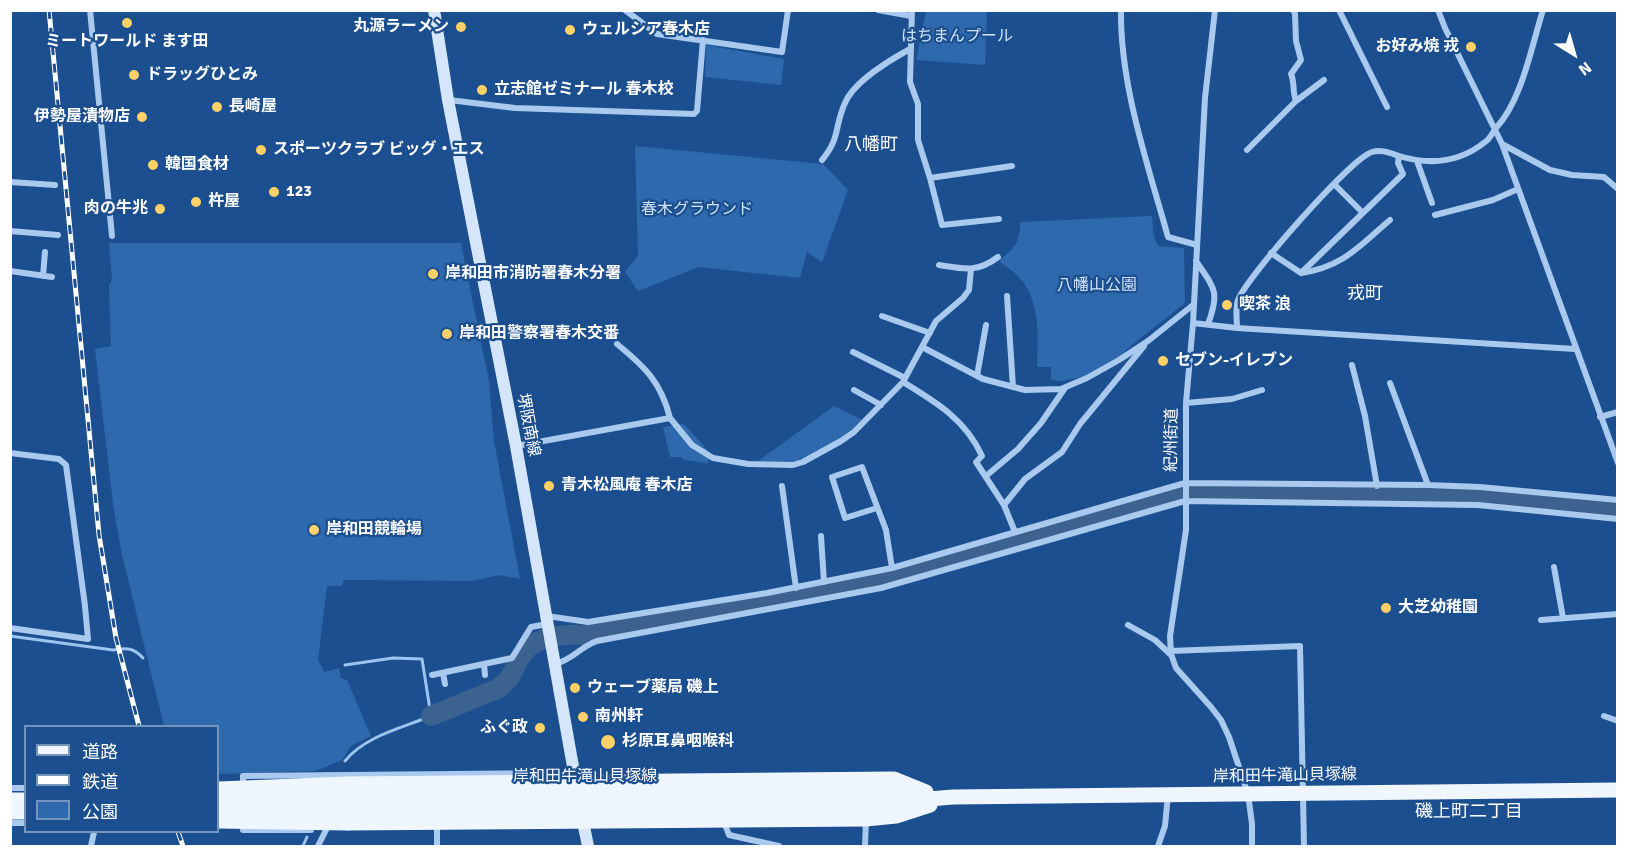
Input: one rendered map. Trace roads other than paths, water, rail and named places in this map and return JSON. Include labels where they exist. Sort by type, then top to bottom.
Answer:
[{"type":"main road","name":"堺阪南線","points":[[434,10],[448,100],[516,446],[588,846]]},
{"type":"main road","points":[[219,789],[346,784],[894,779],[926,792]]},
{"type":"main road","name":"岸和田牛滝山貝塚線","points":[[219,798],[687,801],[856,805],[953,797],[1617,790]]},
{"type":"main road","name":"岸和田牛滝山貝塚線","points":[[219,811],[687,801],[926,792],[953,797]]},
{"type":"main road","points":[[219,821],[347,823],[866,819],[896,816],[953,797]]},
{"type":"street","points":[[90,10],[112,236]]},
{"type":"street","points":[[625,10],[657,34],[782,52],[788,10]]},
{"type":"street","points":[[878,10],[912,13],[909,82],[918,104],[918,140],[942,225],[999,219]]},
{"type":"street","points":[[1121,10],[1121,37],[1135,116],[1168,237],[1197,245]]},
{"type":"street","name":"紀州街道","points":[[1171,652],[1170,636],[1186,530],[1186,403],[1194,323],[1193,305],[1205,98],[1215,10]]},
{"type":"street","points":[[1293,10],[1296,41],[1301,60],[1291,74],[1294,81],[1292,90],[1296,101]]},
{"type":"street","points":[[1339,10],[1387,107]]},
{"type":"street","points":[[1438,10],[1502,144],[1617,463]]},
{"type":"street","points":[[1237,328],[1238,301],[1271,253],[1334,184],[1370,152],[1380,150],[1417,161],[1444,162],[1472,152],[1488,141],[1495,129],[1504,121],[1516,97],[1544,10]]},
{"type":"street","points":[[448,100],[525,108],[694,114],[697,111],[703,40]]},
{"type":"street","points":[[822,160],[832,147],[838,133],[845,101],[883,64],[910,49]]},
{"type":"street","points":[[1247,150],[1296,101],[1324,80]]},
{"type":"street","points":[[1502,144],[1550,170],[1572,175],[1604,177],[1617,189]]},
{"type":"street","points":[[1301,273],[1403,174],[1398,163],[1399,156]]},
{"type":"street","points":[[1417,161],[1431,203]]},
{"type":"street","points":[[930,178],[1012,166]]},
{"type":"street","points":[[10,182],[55,185]]},
{"type":"street","points":[[1334,184],[1363,213]]},
{"type":"street","points":[[1436,215],[1493,200],[1518,189]]},
{"type":"street","points":[[1271,253],[1301,273],[1330,267],[1342,260],[1390,220]]},
{"type":"street","points":[[10,231],[58,235]]},
{"type":"street","points":[[43,276],[45,252]]},
{"type":"street","points":[[939,265],[971,269],[987,265],[998,257]]},
{"type":"street","points":[[1196,260],[1209,280],[1215,295],[1215,305],[1208,324]]},
{"type":"street","points":[[618,344],[646,370],[656,383],[665,398],[670,418],[692,445],[713,458],[748,464],[793,465],[803,462],[854,432],[904,380],[936,321],[969,290],[971,269]]},
{"type":"street","points":[[10,271],[52,278]]},
{"type":"street","points":[[1007,296],[1013,387]]},
{"type":"street","points":[[922,347],[977,376],[1013,387],[1025,390],[1065,387],[1087,378],[1148,341],[1193,305]]},
{"type":"street","points":[[882,316],[930,333]]},
{"type":"street","points":[[1194,323],[1237,328],[1575,349]]},
{"type":"street","points":[[977,376],[986,325]]},
{"type":"street","points":[[1004,505],[1025,479],[1062,452],[1080,424],[1148,341]]},
{"type":"street","points":[[853,352],[904,380],[960,422],[973,437],[982,456],[976,462],[1004,505],[1015,532]]},
{"type":"street","points":[[1352,365],[1365,416],[1377,486]]},
{"type":"street","points":[[1390,383],[1428,485]]},
{"type":"street","points":[[986,476],[1018,449],[1041,423],[1065,387]]},
{"type":"street","points":[[854,390],[881,405]]},
{"type":"street","points":[[1186,403],[1232,399],[1262,390]]},
{"type":"street","points":[[1600,417],[1617,412]]},
{"type":"street","points":[[516,446],[670,418]]},
{"type":"street","points":[[1609,440],[1617,438]]},
{"type":"street","points":[[10,453],[59,459],[66,465],[86,606],[88,639],[10,628]]},
{"type":"street","points":[[877,508],[846,518],[832,477],[862,467],[877,508],[885,530],[892,568]]},
{"type":"street","points":[[432,675],[512,658],[531,627],[547,623],[588,622],[767,593],[892,568],[1185,486],[1428,485],[1480,487],[1617,500]]},
{"type":"street","points":[[782,486],[796,588]]},
{"type":"street","points":[[554,661],[568,660],[583,646],[597,641],[881,588],[1185,499],[1478,505],[1617,519]]},
{"type":"street","points":[[821,536],[824,582]]},
{"type":"street","points":[[1554,567],[1563,618]]},
{"type":"street","points":[[767,593],[770,608]]},
{"type":"street","points":[[1541,620],[1617,614]]},
{"type":"street","points":[[1128,625],[1171,652],[1176,668],[1221,720],[1248,794],[1252,846]]},
{"type":"street","points":[[1171,652],[1300,646],[1304,846]]},
{"type":"street","points":[[484,664],[485,675]]},
{"type":"street","points":[[443,673],[445,684]]},
{"type":"street","points":[[1604,716],[1617,721]]},
{"type":"street","points":[[576,781],[556,773],[243,776],[243,830],[566,829],[583,821]]},
{"type":"street","points":[[1158,846],[1165,826],[1168,795]]},
{"type":"street","points":[[723,819],[729,835],[779,846]]},
{"type":"street","points":[[865,846],[866,819]]},
{"type":"street","points":[[437,828],[437,846]]},
{"type":"street","points":[[318,846],[326,830]]},
{"type":"waterway","points":[[431,716],[497,689],[508,680],[525,651],[544,639],[584,635],[885,579],[1175,493],[1192,491],[1451,497],[1589,504],[1618,508]]},
{"type":"waterway","points":[[10,636],[113,650],[130,649],[143,658]]},
{"type":"waterway","points":[[345,665],[393,658],[422,659],[431,716],[373,739],[353,752],[345,761]]},
{"type":"waterway","points":[[303,846],[307,837]]},
{"type":"railway","points":[[49,10],[99,535],[116,638],[139,725]]},
{"type":"railway","points":[[178,833],[183,846]]},
{"type":"place","name":"ミートワールド ます田","points":[[127,23]]},
{"type":"place","name":"丸源ラーメン","points":[[461,27]]},
{"type":"place","name":"ウェルシア春木店","points":[[570,30]]},
{"type":"place","name":"お好み焼 戎","points":[[1471,47]]},
{"type":"place","name":"ドラッグひとみ","points":[[134,75]]},
{"type":"place","name":"立志館ゼミナール 春木校","points":[[482,90]]},
{"type":"place","name":"長崎屋","points":[[217,107]]},
{"type":"place","name":"伊勢屋漬物店","points":[[142,117]]},
{"type":"place","name":"スポーツクラブ ビッグ・エス","points":[[261,150]]},
{"type":"place","name":"韓国食材","points":[[153,165]]},
{"type":"place","name":"123","points":[[274,192]]},
{"type":"place","name":"杵屋","points":[[196,202]]},
{"type":"place","name":"肉の牛兆","points":[[160,209]]},
{"type":"place","name":"岸和田市消防署春木分署","points":[[433,274]]},
{"type":"place","name":"喫茶 浪","points":[[1227,305]]},
{"type":"place","name":"岸和田警察署春木交番","points":[[447,334]]},
{"type":"place","name":"セブン-イレブン","points":[[1163,361]]},
{"type":"place","name":"青木松風庵 春木店","points":[[549,486]]},
{"type":"place","name":"岸和田競輪場","points":[[314,530]]},
{"type":"place","name":"大芝幼稚園","points":[[1386,608]]},
{"type":"place","name":"ウェーブ薬局 磯上","points":[[575,688]]},
{"type":"place","name":"南州軒","points":[[583,717]]},
{"type":"place","name":"ふぐ政","points":[[540,728]]},
{"type":"place","name":"杉原耳鼻咽喉科","points":[[608,742]]},
{"type":"district","name":"八幡町","points":[[871,145]]},
{"type":"district","name":"戎町","points":[[1365,294]]},
{"type":"district","name":"磯上町二丁目","points":[[1469,812]]},
{"type":"park label","name":"はちまんプール","points":[[957,37]]},
{"type":"park label","name":"春木グラウンド","points":[[697,210]]},
{"type":"park label","name":"八幡山公園","points":[[1097,286]]}]
